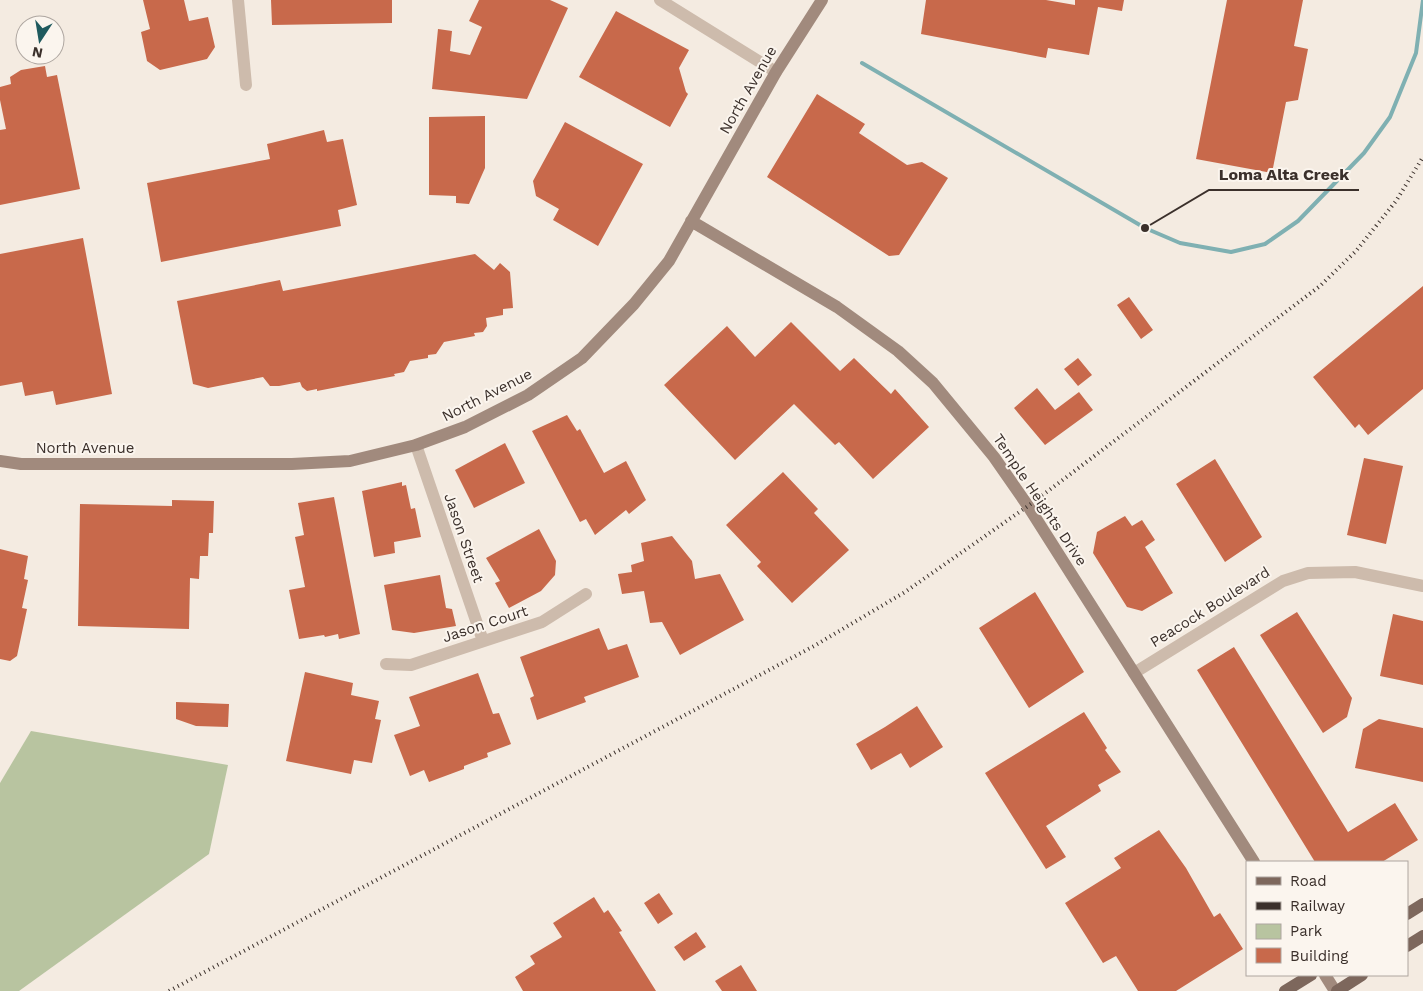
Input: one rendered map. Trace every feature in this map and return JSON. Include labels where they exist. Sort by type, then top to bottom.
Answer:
[{"type":"main road","name":"North Avenue","points":[[0,461],[21,464],[292,464],[350,461],[416,445],[465,427],[528,395],[582,358],[634,304],[669,261],[776,72],[822,0]]},
{"type":"main road","name":"Temple Heights Drive","points":[[691,221],[838,307],[898,351],[933,383],[994,457],[1033,514],[1253,861]]},
{"type":"main road","points":[[1408,913],[1423,904]]},
{"type":"main road","points":[[1408,945],[1423,936]]},
{"type":"main road","points":[[1285,991],[1309,976]]},
{"type":"main road","points":[[1326,976],[1336,991],[1360,976]]},
{"type":"street","points":[[238,0],[246,85]]},
{"type":"street","points":[[660,0],[776,72]]},
{"type":"street","name":"Jason Street","points":[[416,445],[483,641]]},
{"type":"street","name":"Peacock Boulevard","points":[[1134,673],[1284,581],[1308,574],[1356,572],[1423,586]]},
{"type":"street","name":"Jason Court","points":[[386,664],[411,665],[542,622],[586,594]]},
{"type":"green space","points":[[31,731],[228,765],[209,854],[19,991],[0,991],[0,783]]},
{"type":"building","points":[[143,0],[184,0],[189,21],[208,17],[215,47],[207,59],[160,70],[147,61],[141,32],[150,29]]},
{"type":"building","points":[[271,0],[392,0],[392,23],[272,25]]},
{"type":"building","points":[[479,0],[550,0],[568,8],[527,99],[432,89],[438,29],[452,31],[450,51],[470,55],[482,27],[469,21]]},
{"type":"building","points":[[926,0],[1046,0],[1075,5],[1075,0],[1124,0],[1122,11],[1098,7],[1089,55],[1048,48],[1046,58],[921,34]]},
{"type":"building","points":[[1227,0],[1303,0],[1294,46],[1308,49],[1298,100],[1286,102],[1272,173],[1196,159]]},
{"type":"building","points":[[616,11],[689,50],[679,68],[688,94],[670,127],[579,77]]},
{"type":"building","points":[[45,66],[47,77],[57,75],[80,189],[0,205],[0,130],[6,129],[0,100],[0,87],[11,84],[10,77],[21,70]]},
{"type":"building","points":[[817,94],[865,124],[859,133],[907,165],[922,162],[948,178],[899,255],[889,256],[767,177]]},
{"type":"building","points":[[485,116],[485,168],[469,204],[456,203],[456,196],[429,195],[429,117]]},
{"type":"building","points":[[565,122],[643,164],[598,246],[553,220],[559,209],[536,196],[533,181]]},
{"type":"building","points":[[324,130],[327,142],[343,139],[357,205],[338,210],[341,226],[161,262],[147,183],[270,159],[267,144]]},
{"type":"building","points":[[83,238],[112,394],[56,405],[53,391],[25,396],[22,382],[0,386],[0,254]]},
{"type":"building","points":[[475,254],[494,270],[500,263],[510,272],[513,308],[503,309],[503,315],[486,318],[487,326],[483,332],[474,333],[475,336],[444,342],[436,354],[428,355],[428,358],[410,361],[404,372],[394,374],[395,376],[317,391],[317,389],[307,391],[300,382],[270,386],[263,377],[208,388],[193,384],[177,301],[280,280],[283,291]]},
{"type":"building","points":[[1423,286],[1423,389],[1368,435],[1359,424],[1355,428],[1313,377]]},
{"type":"building","points":[[1129,297],[1153,330],[1141,339],[1117,305]]},
{"type":"building","points":[[791,322],[840,371],[854,358],[891,394],[895,389],[929,427],[873,479],[839,442],[835,445],[794,404],[735,460],[664,385],[727,326],[755,357]]},
{"type":"building","points":[[1078,358],[1092,375],[1078,386],[1064,369]]},
{"type":"building","points":[[1037,388],[1055,410],[1079,392],[1093,410],[1045,445],[1014,408]]},
{"type":"building","points":[[567,415],[577,431],[580,429],[604,473],[626,461],[646,500],[629,514],[626,510],[595,535],[586,519],[580,522],[532,431]]},
{"type":"building","points":[[505,443],[525,483],[474,508],[455,470]]},
{"type":"building","points":[[1364,458],[1403,466],[1386,544],[1347,535]]},
{"type":"building","points":[[1215,459],[1262,537],[1225,562],[1176,484]]},
{"type":"building","points":[[783,472],[818,509],[814,513],[849,550],[792,603],[757,566],[761,562],[726,525]]},
{"type":"building","points":[[402,482],[402,486],[406,485],[411,509],[415,508],[421,537],[394,542],[395,553],[374,557],[362,491]]},
{"type":"building","points":[[334,497],[360,634],[339,639],[338,634],[299,639],[289,590],[305,587],[295,537],[304,535],[298,503]]},
{"type":"building","points":[[172,500],[214,501],[213,533],[209,533],[208,556],[200,556],[199,579],[190,578],[189,629],[78,626],[80,504],[172,506]]},
{"type":"building","points":[[1125,516],[1132,526],[1142,520],[1155,540],[1145,547],[1173,593],[1142,611],[1127,607],[1093,553],[1097,532]]},
{"type":"building","points":[[539,529],[556,561],[555,575],[541,591],[509,608],[495,583],[500,581],[486,558]]},
{"type":"building","points":[[672,536],[692,561],[695,579],[720,574],[744,620],[680,655],[662,622],[650,623],[644,591],[622,594],[618,574],[632,572],[631,565],[644,561],[641,543]]},
{"type":"building","points":[[0,549],[28,556],[24,579],[28,580],[22,608],[27,609],[17,656],[10,661],[0,659]]},
{"type":"building","points":[[440,575],[446,608],[452,609],[456,626],[414,633],[392,630],[384,585]]},
{"type":"building","points":[[1035,592],[1084,672],[1029,708],[979,628]]},
{"type":"building","points":[[1297,612],[1352,698],[1347,717],[1323,733],[1260,635]]},
{"type":"building","points":[[1393,614],[1423,621],[1423,685],[1380,676]]},
{"type":"building","points":[[599,628],[608,650],[627,644],[639,677],[584,697],[586,702],[537,720],[530,698],[534,696],[520,657]]},
{"type":"building","points":[[1234,647],[1348,832],[1395,803],[1418,840],[1384,861],[1314,861],[1197,670]]},
{"type":"building","points":[[305,672],[353,683],[351,695],[379,701],[375,719],[381,720],[372,763],[354,760],[351,774],[286,761]]},
{"type":"building","points":[[478,673],[493,714],[499,713],[511,744],[487,753],[488,757],[464,766],[464,769],[429,782],[424,770],[410,776],[394,735],[420,726],[409,697]]},
{"type":"building","points":[[176,702],[229,704],[228,727],[196,726],[176,719]]},
{"type":"building","points":[[917,706],[943,747],[910,768],[901,753],[871,770],[856,744]]},
{"type":"building","points":[[1084,712],[1107,748],[1105,750],[1121,772],[1098,785],[1101,791],[1046,826],[1066,857],[1046,869],[985,773]]},
{"type":"building","points":[[1379,719],[1423,728],[1423,782],[1355,768],[1363,729]]},
{"type":"building","points":[[1159,830],[1186,868],[1214,917],[1220,913],[1243,949],[1176,991],[1138,991],[1116,956],[1103,963],[1065,903],[1121,868],[1114,858]]},
{"type":"building","points":[[659,893],[673,914],[658,924],[644,903]]},
{"type":"building","points":[[594,897],[604,913],[608,910],[622,931],[619,932],[656,991],[523,991],[515,977],[535,964],[530,956],[562,937],[553,923]]},
{"type":"building","points":[[696,932],[706,947],[684,961],[674,947]]},
{"type":"building","points":[[741,965],[757,991],[722,991],[715,981]]},
{"type":"waterway","points":[[862,63],[1145,228],[1180,243],[1231,252],[1265,244],[1298,221],[1364,153],[1390,117],[1416,53],[1423,0]]},
{"type":"railway","points":[[169,991],[814,646],[905,592],[1028,506],[1320,286],[1356,251],[1396,201],[1423,157]]},
{"type":"place","name":"Loma Alta Creek","points":[[1145,228]]}]
